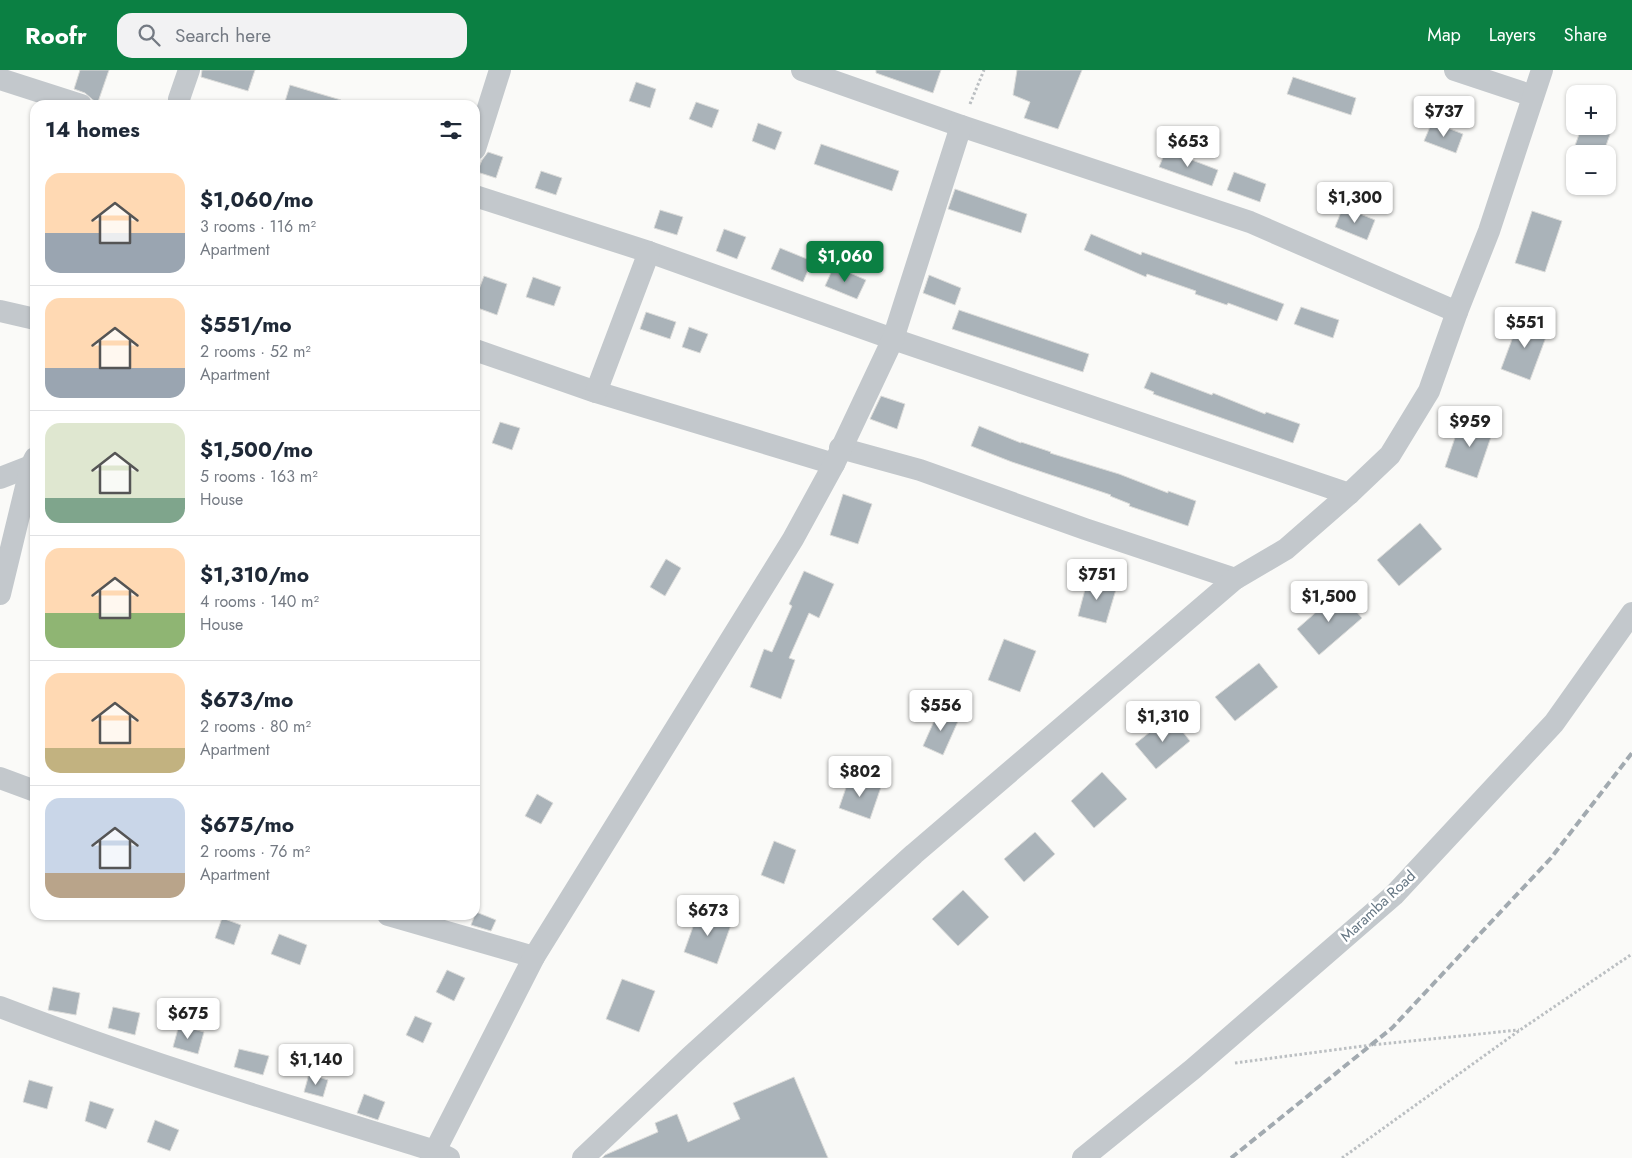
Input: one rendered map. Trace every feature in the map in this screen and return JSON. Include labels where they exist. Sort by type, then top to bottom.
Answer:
[{"type":"street","points":[[184,100],[189,70]]},
{"type":"street","points":[[480,134],[500,70]]},
{"type":"street","points":[[802,70],[961,126],[1250,222],[1456,312]]},
{"type":"street","points":[[1454,70],[1533,96]]},
{"type":"street","points":[[582,1158],[691,1056],[914,854],[1235,579],[1286,549],[1390,455],[1429,390],[1456,312],[1489,231],[1542,70]]},
{"type":"street","points":[[0,79],[65,100]]},
{"type":"street","points":[[0,1008],[117,1050],[441,1156],[534,957],[793,539],[837,456],[893,338],[961,126]]},
{"type":"street","points":[[480,198],[650,252],[893,338],[1349,494]]},
{"type":"street","points":[[596,392],[650,252]]},
{"type":"street","points":[[0,312],[30,319]]},
{"type":"street","points":[[480,352],[596,392],[837,456],[920,470],[1085,529],[1235,579]]},
{"type":"street","points":[[0,478],[30,463]]},
{"type":"street","points":[[0,594],[30,474]]},
{"type":"street","name":"Maramba Road","points":[[1083,1158],[1193,1069],[1394,895],[1554,723],[1632,613]]},
{"type":"street","points":[[0,778],[30,789]]},
{"type":"street","points":[[405,920],[534,957]]},
{"type":"path","points":[[961,126],[984,70]]},
{"type":"path","points":[[1342,1158],[1520,1030],[1632,954]]},
{"type":"path","points":[[1233,1064],[1371,1045],[1520,1030]]},
{"type":"building","points":[[80,70],[109,70],[99,100],[93,100],[85,93],[74,89]]},
{"type":"building","points":[[202,70],[255,70],[248,91],[201,77]]},
{"type":"building","points":[[876,70],[941,70],[933,93],[876,73]]},
{"type":"building","points":[[1017,70],[1082,70],[1058,129],[1024,118],[1030,102],[1013,95]]},
{"type":"building","points":[[1293,77],[1356,98],[1351,115],[1287,94]]},
{"type":"building","points":[[636,82],[656,89],[650,108],[629,101]]},
{"type":"building","points":[[290,85],[341,100],[286,100]]},
{"type":"building","points":[[696,102],[719,110],[712,128],[689,119]]},
{"type":"building","points":[[1432,122],[1463,134],[1456,153],[1424,141]]},
{"type":"building","points":[[758,123],[782,132],[775,150],[752,141]]},
{"type":"building","points":[[1579,135],[1610,135],[1606,145],[1575,145]]},
{"type":"building","points":[[821,144],[899,171],[892,191],[814,164]]},
{"type":"building","points":[[1166,150],[1218,170],[1212,186],[1159,167]]},
{"type":"building","points":[[488,152],[503,157],[496,178],[480,173],[482,160]]},
{"type":"building","points":[[541,171],[562,178],[556,195],[535,188]]},
{"type":"building","points":[[1234,172],[1266,184],[1260,202],[1227,190]]},
{"type":"building","points":[[955,189],[1027,214],[1021,233],[948,209]]},
{"type":"building","points":[[1343,207],[1375,220],[1367,240],[1335,227]]},
{"type":"building","points":[[660,210],[683,217],[677,235],[654,228]]},
{"type":"building","points":[[1532,211],[1562,221],[1545,272],[1515,263]]},
{"type":"building","points":[[724,229],[746,237],[737,259],[716,251]]},
{"type":"building","points":[[1091,234],[1141,255],[1142,252],[1284,304],[1277,321],[1228,303],[1227,305],[1195,294],[1196,291],[1147,274],[1146,277],[1084,250]]},
{"type":"building","points":[[780,248],[812,261],[803,282],[771,269]]},
{"type":"building","points":[[834,266],[866,280],[857,299],[825,286]]},
{"type":"building","points":[[929,275],[961,288],[955,305],[923,293]]},
{"type":"building","points":[[484,276],[507,284],[497,315],[480,309],[480,287]]},
{"type":"building","points":[[533,277],[561,287],[554,306],[526,297]]},
{"type":"building","points":[[1301,307],[1339,320],[1333,338],[1294,324]]},
{"type":"building","points":[[959,310],[1089,354],[1083,372],[952,329]]},
{"type":"building","points":[[646,312],[676,322],[670,339],[640,329]]},
{"type":"building","points":[[1520,318],[1549,329],[1530,380],[1501,369]]},
{"type":"building","points":[[689,327],[708,334],[700,353],[682,347]]},
{"type":"building","points":[[1151,372],[1212,395],[1213,393],[1265,414],[1266,412],[1300,424],[1293,443],[1153,394],[1154,392],[1144,388]]},
{"type":"building","points":[[881,396],[905,404],[897,429],[870,419]]},
{"type":"building","points":[[1462,417],[1494,428],[1477,478],[1445,467]]},
{"type":"building","points":[[500,422],[520,428],[512,450],[492,443]]},
{"type":"building","points":[[979,426],[1021,443],[1196,501],[1188,526],[1129,506],[1130,504],[1111,495],[1012,462],[971,446]]},
{"type":"building","points":[[843,494],[872,504],[858,544],[830,535]]},
{"type":"building","points":[[1420,523],[1442,549],[1399,586],[1377,560]]},
{"type":"building","points":[[666,559],[681,568],[665,596],[650,587]]},
{"type":"building","points":[[804,571],[834,584],[819,618],[809,613],[789,658],[795,660],[781,699],[750,687],[764,649],[772,652],[792,606],[789,604]]},
{"type":"building","points":[[1088,578],[1117,586],[1106,623],[1078,616]]},
{"type":"building","points":[[1339,592],[1362,618],[1319,655],[1297,629]]},
{"type":"building","points":[[1004,639],[1036,651],[1020,692],[988,680]]},
{"type":"building","points":[[1259,663],[1278,687],[1235,721],[1215,697]]},
{"type":"building","points":[[939,710],[959,719],[943,755],[923,746]]},
{"type":"building","points":[[1170,716],[1190,741],[1156,769],[1135,744]]},
{"type":"building","points":[[1102,772],[1127,799],[1094,828],[1071,801]]},
{"type":"building","points":[[850,776],[881,787],[870,819],[839,808]]},
{"type":"building","points":[[537,794],[553,803],[541,824],[525,816]]},
{"type":"building","points":[[1035,832],[1055,854],[1024,882],[1004,859]]},
{"type":"building","points":[[774,841],[796,850],[784,884],[761,875]]},
{"type":"building","points":[[963,890],[989,917],[958,946],[932,919]]},
{"type":"building","points":[[699,910],[732,922],[717,964],[684,952]]},
{"type":"building","points":[[480,914],[496,920],[491,931],[471,925],[473,920],[480,920]]},
{"type":"building","points":[[221,920],[227,920],[241,925],[234,945],[215,938]]},
{"type":"building","points":[[279,934],[307,945],[300,965],[271,954]]},
{"type":"building","points":[[447,970],[465,978],[454,1001],[436,992]]},
{"type":"building","points":[[622,979],[655,991],[639,1032],[606,1019]]},
{"type":"building","points":[[53,987],[80,993],[76,1015],[48,1010]]},
{"type":"building","points":[[113,1007],[140,1013],[135,1035],[108,1028]]},
{"type":"building","points":[[415,1016],[432,1023],[423,1043],[406,1035]]},
{"type":"building","points":[[179,1025],[204,1032],[198,1054],[173,1047]]},
{"type":"building","points":[[239,1049],[269,1056],[263,1075],[234,1067]]},
{"type":"building","points":[[309,1074],[328,1080],[323,1097],[304,1092]]},
{"type":"building","points":[[794,1077],[828,1158],[602,1158],[658,1132],[655,1123],[677,1114],[688,1142],[740,1119],[733,1103]]},
{"type":"building","points":[[29,1080],[53,1087],[47,1109],[23,1102]]},
{"type":"building","points":[[364,1094],[385,1102],[378,1120],[357,1113]]},
{"type":"building","points":[[90,1101],[114,1109],[106,1129],[85,1121]]},
{"type":"building","points":[[155,1120],[179,1130],[170,1151],[147,1142]]},
{"type":"railway","points":[[1231,1158],[1392,1028],[1551,858],[1632,753]]}]
